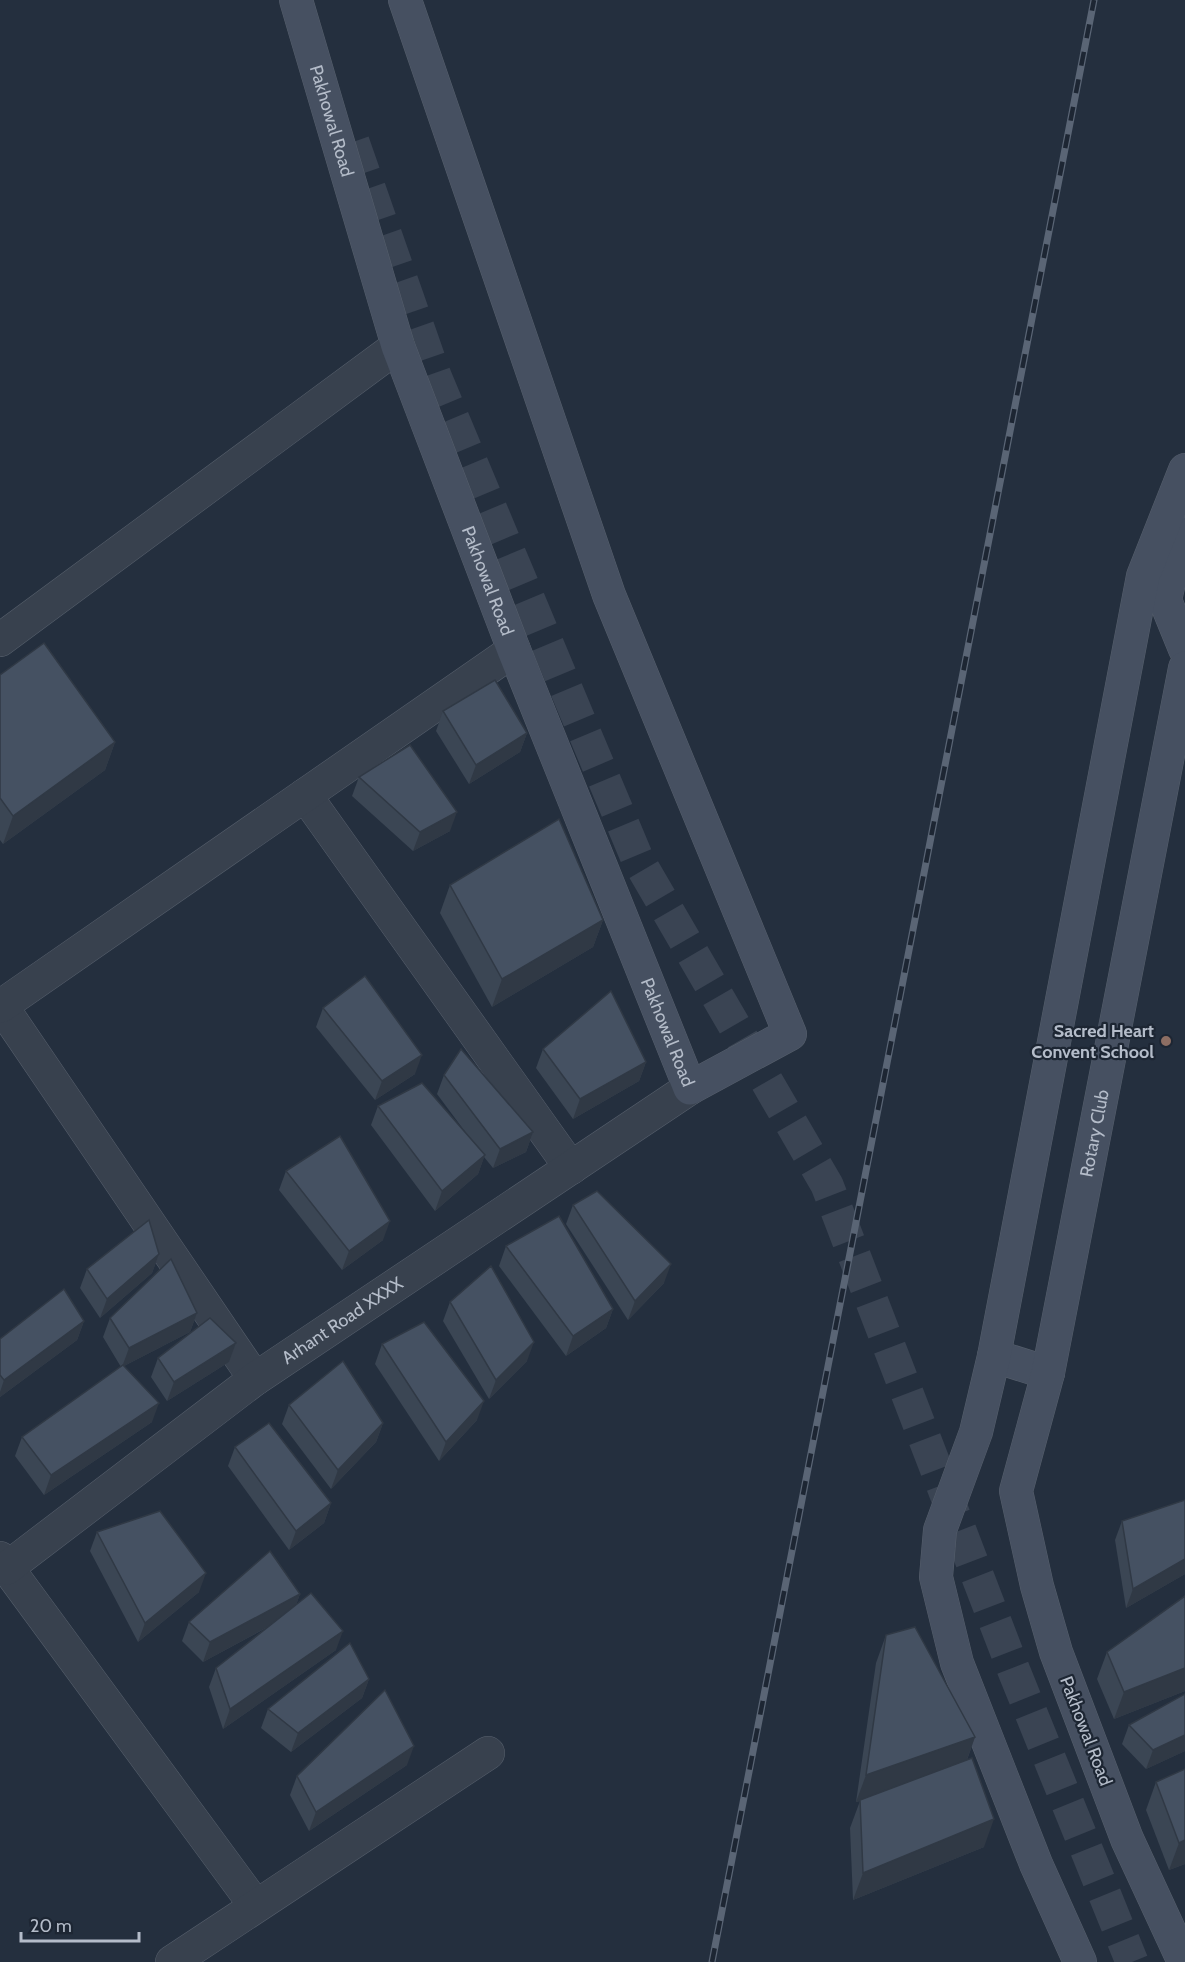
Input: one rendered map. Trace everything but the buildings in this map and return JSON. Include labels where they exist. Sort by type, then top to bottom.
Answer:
[{"type":"street","name":"Pakhowal Road","points":[[296,0],[398,346],[514,650],[690,1088],[790,1034],[609,595],[405,0]]},
{"type":"street","points":[[0,640],[398,346]]},
{"type":"street","points":[[1080,1962],[1036,1864],[957,1664],[936,1577],[940,1530],[976,1432],[994,1356],[1143,576],[1185,470]]},
{"type":"street","points":[[1185,534],[1176,552],[1165,600],[1185,649]]},
{"type":"street","points":[[255,1379],[1,1005],[514,650]]},
{"type":"street","name":"Rotary Club","points":[[1016,1491],[1048,1373],[1185,668]]},
{"type":"street","points":[[305,795],[571,1168]]},
{"type":"street","name":"Arhant Road XXXX","points":[[4,1563],[255,1379],[690,1088]]},
{"type":"street","points":[[994,1356],[1048,1373]]},
{"type":"street","name":"Pakhowal Road","points":[[1016,1491],[1037,1586],[1056,1652],[1127,1839],[1184,1962]]},
{"type":"street","points":[[4,1563],[255,1905]]},
{"type":"street","points":[[172,1962],[488,1753]]},
{"type":"tunnel","points":[[353,142],[435,376],[637,858],[827,1185],[1014,1671],[1132,1962]]},
{"type":"railway","points":[[712,1962],[1094,0]]},
{"type":"place","name":"Sacred Heart Convent School","points":[[1166,1041]]}]
